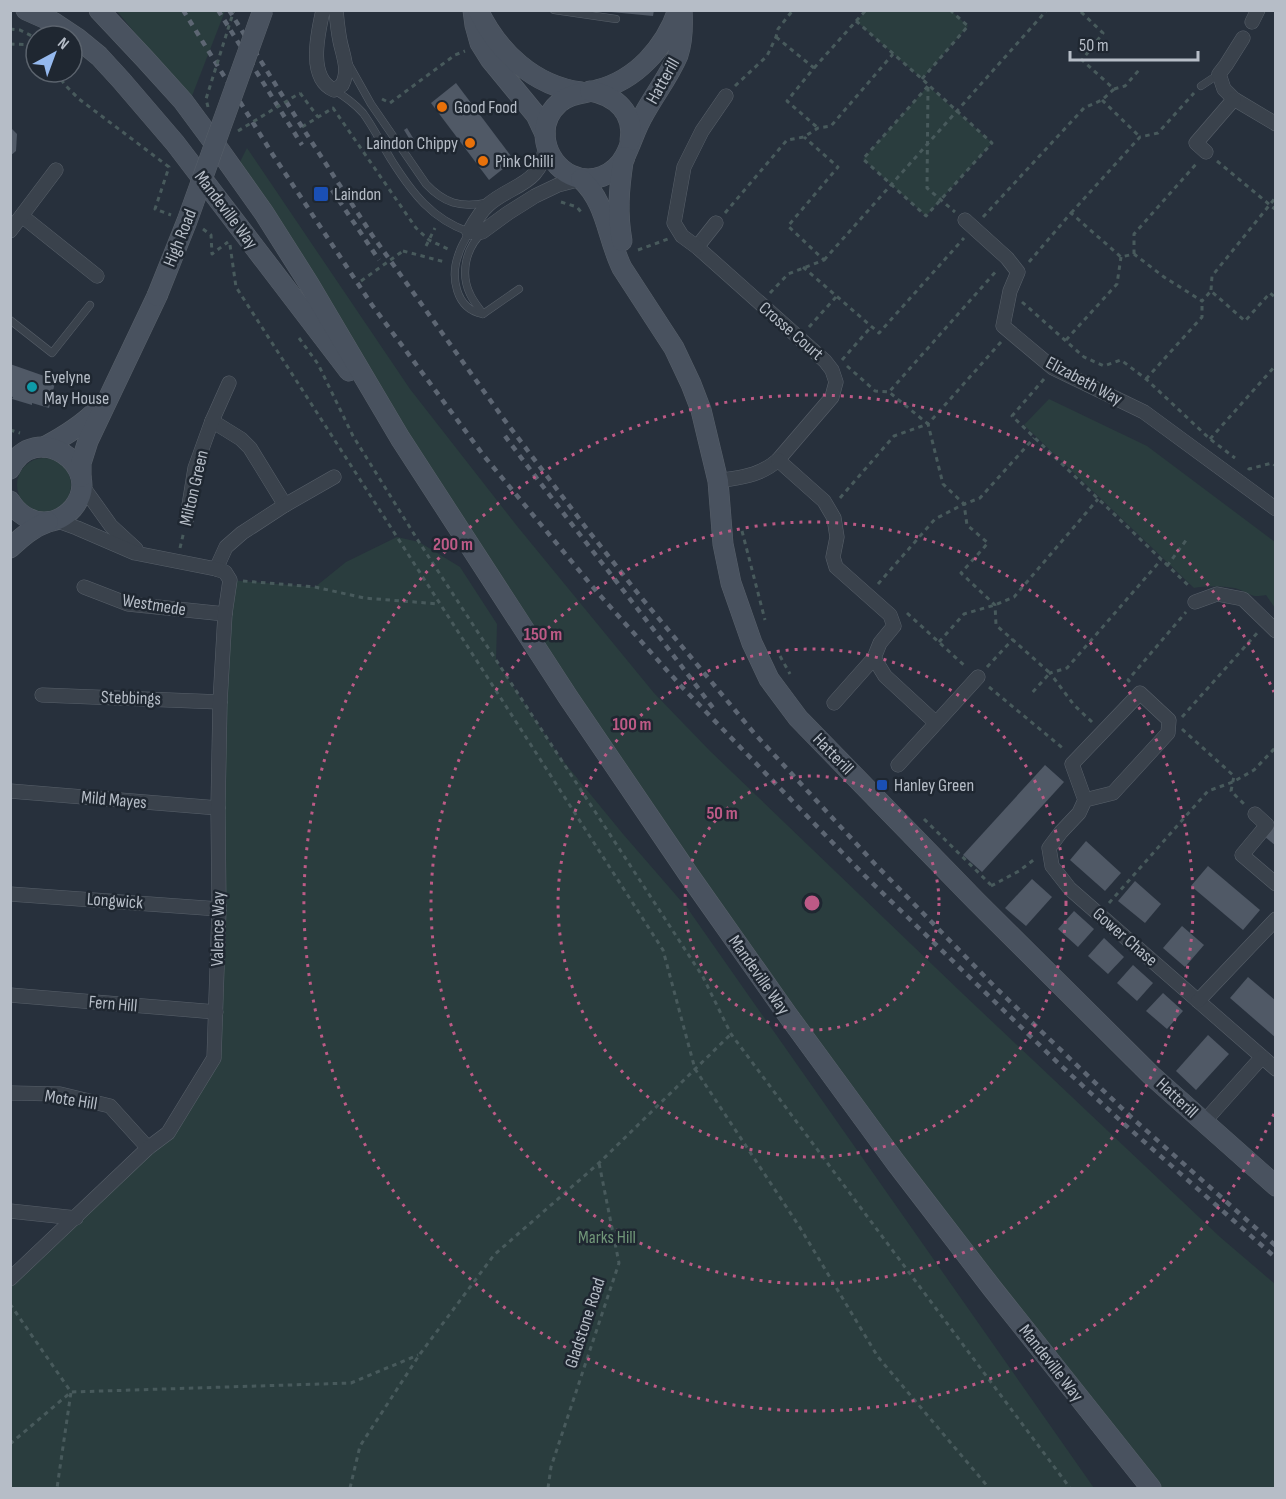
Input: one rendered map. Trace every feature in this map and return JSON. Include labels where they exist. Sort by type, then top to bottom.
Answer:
[{"type":"street","name":"Mandeville Way","points":[[26,10],[53,22],[77,38],[99,56],[134,95],[191,164],[400,438]]},
{"type":"street","name":"Mandeville Way","points":[[99,10],[168,84],[197,119],[290,252],[400,438],[580,715],[780,1005],[896,1163],[992,1288],[1151,1488]]},
{"type":"street","name":"High Road","points":[[51,521],[66,515],[78,498],[81,481],[80,468],[86,448],[157,296],[187,221],[263,10]]},
{"type":"street","points":[[322,10],[318,34],[318,68],[324,83],[334,90],[342,85],[346,77],[336,10]]},
{"type":"street","points":[[473,10],[480,43],[490,59],[536,114],[545,138],[542,162],[535,172],[527,181],[491,202],[479,216],[470,232],[477,233],[488,229],[535,196],[558,185],[581,179]]},
{"type":"street","points":[[478,10],[505,51],[517,63],[548,83],[560,88],[585,92]]},
{"type":"street","name":"Hatterill","points":[[585,92],[610,97],[624,111],[631,128],[627,152],[619,165],[607,175],[595,179],[581,179],[565,172],[548,151],[545,138],[547,121],[552,111],[565,98],[585,92],[598,90],[636,71],[661,46],[680,10]]},
{"type":"street","name":"Hatterill","points":[[640,294],[625,255],[618,212],[618,194],[623,162],[640,121],[678,55],[683,31],[680,10]]},
{"type":"street","points":[[1243,38],[1219,74],[1224,89],[1234,99],[1275,124]]},
{"type":"street","points":[[682,236],[674,223],[684,167],[702,130],[726,96]]},
{"type":"street","points":[[1206,152],[1196,143],[1234,99]]},
{"type":"street","points":[[10,231],[56,170]]},
{"type":"street","name":"Hatterill","points":[[581,179],[592,191],[601,207],[621,268],[674,348],[691,384],[718,481],[723,544],[731,583],[752,643],[769,679],[798,718],[984,909],[1151,1075],[1275,1186]]},
{"type":"street","points":[[22,216],[97,276]]},
{"type":"street","points":[[697,247],[716,223]]},
{"type":"street","points":[[969,224],[1007,258],[1018,272],[1010,291],[1003,326],[1010,332]]},
{"type":"street","name":"Crosse Court","points":[[682,236],[825,361],[837,365],[836,382],[831,398],[769,469],[753,475],[718,481]]},
{"type":"street","name":"Elizabeth Way","points":[[1010,332],[1053,368],[1143,412],[1275,508]]},
{"type":"street","name":"Milton Green","points":[[187,518],[195,468],[229,383]]},
{"type":"street","name":"High Road","points":[[10,469],[18,458],[30,450],[29,443],[79,427],[111,394]]},
{"type":"street","points":[[212,421],[250,448],[285,505]]},
{"type":"street","points":[[29,443],[56,449],[67,455],[76,465],[81,481],[105,518],[135,548],[154,558]]},
{"type":"street","points":[[778,460],[827,505],[834,518],[837,537],[833,557],[836,567],[890,615],[894,626],[880,643],[874,658],[834,703]]},
{"type":"street","points":[[216,569],[223,553],[234,540],[261,520],[334,477]]},
{"type":"street","points":[[10,501],[17,511],[37,521],[51,521],[77,528],[123,549],[154,558],[216,569],[225,572],[230,580]]},
{"type":"street","points":[[10,548],[27,533],[51,521]]},
{"type":"street","name":"Valence Way","points":[[10,1279],[148,1148],[168,1133],[214,1058],[219,909],[220,702],[225,614],[230,580]]},
{"type":"street","name":"Westmede","points":[[84,587],[128,604],[225,614]]},
{"type":"street","points":[[1198,600],[1217,594],[1243,599],[1271,626]]},
{"type":"street","points":[[874,658],[885,676],[936,723]]},
{"type":"street","points":[[898,765],[978,677]]},
{"type":"street","points":[[1049,848],[1079,813],[1085,800],[1072,765],[1140,693],[1169,720],[1168,732],[1113,794],[1085,800]]},
{"type":"street","name":"Stebbings","points":[[42,695],[220,702]]},
{"type":"street","name":"Mild Mayes","points":[[10,791],[218,808]]},
{"type":"street","points":[[1255,814],[1268,825],[1242,855],[1275,884]]},
{"type":"street","name":"Gower Chase","points":[[1049,848],[1052,866],[1070,889],[1275,1069]]},
{"type":"street","name":"Longwick","points":[[10,894],[219,909]]},
{"type":"street","points":[[1198,1001],[1275,919]]},
{"type":"street","name":"Fern Hill","points":[[10,995],[216,1012]]},
{"type":"street","points":[[1203,1123],[1262,1057]]},
{"type":"street","name":"Mote Hill","points":[[10,1094],[60,1094],[110,1106],[148,1148]]},
{"type":"street","points":[[10,1211],[76,1218]]},
{"type":"lane","points":[[554,10],[616,19]]},
{"type":"lane","points":[[344,55],[372,104],[435,194],[450,202],[464,205],[491,202]]},
{"type":"lane","points":[[1201,86],[1219,74]]},
{"type":"lane","points":[[334,90],[362,112],[393,162],[425,205],[440,218],[455,227],[470,232],[459,253],[455,279],[457,291],[466,307],[483,314],[519,289]]},
{"type":"lane","points":[[483,314],[469,293],[465,268],[469,250],[479,236],[488,229]]},
{"type":"lane","points":[[10,320],[52,353],[90,305]]},
{"type":"path","points":[[726,96],[766,56],[777,37],[778,29],[793,10]]},
{"type":"path","points":[[818,128],[787,101],[866,10]]},
{"type":"path","points":[[922,79],[968,26],[950,10]]},
{"type":"path","points":[[760,304],[788,274],[824,260],[1047,10]]},
{"type":"path","points":[[1079,10],[1103,33],[1082,60],[1114,89]]},
{"type":"path","points":[[856,21],[992,143],[926,216],[863,159],[928,86]]},
{"type":"path","points":[[777,37],[814,68]]},
{"type":"path","points":[[380,98],[390,103],[455,55],[469,50]]},
{"type":"path","points":[[716,223],[787,140],[804,137],[818,128],[831,126],[893,54]]},
{"type":"path","points":[[803,267],[879,333],[969,224],[1084,108],[1102,100],[1114,89],[1125,86],[1139,70]]},
{"type":"path","points":[[64,84],[79,99],[169,167]]},
{"type":"path","points":[[928,86],[927,188],[969,224]]},
{"type":"path","points":[[1018,272],[1036,255],[1140,137],[1158,133],[1201,86]]},
{"type":"path","points":[[231,135],[300,93],[318,117]]},
{"type":"path","points":[[1102,100],[1140,137]]},
{"type":"path","points":[[302,127],[333,108],[410,220],[429,240],[426,246]]},
{"type":"path","points":[[804,137],[838,167],[788,226],[824,260]]},
{"type":"path","points":[[1134,254],[1134,234],[1206,152],[1275,210]]},
{"type":"path","points":[[158,153],[169,167]]},
{"type":"path","points":[[169,167],[155,209],[174,216]]},
{"type":"path","points":[[1146,379],[1202,317],[1202,301],[1211,291],[1212,276],[1275,197]]},
{"type":"path","points":[[555,202],[563,201],[577,207],[585,217]]},
{"type":"path","points":[[1071,213],[1121,257]]},
{"type":"path","points":[[200,226],[211,235],[212,254],[229,240]]},
{"type":"path","points":[[631,253],[666,239],[682,236]]},
{"type":"path","points":[[229,240],[236,250]]},
{"type":"path","points":[[229,240],[236,287],[663,950],[695,1069],[799,1226],[878,1357],[989,1488]]},
{"type":"path","points":[[361,281],[403,251],[456,265]]},
{"type":"path","points":[[1121,257],[1134,254]]},
{"type":"path","points":[[1134,254],[1164,277],[1202,301]]},
{"type":"path","points":[[1066,340],[1117,284],[1121,257]]},
{"type":"path","points":[[889,392],[1007,258]]},
{"type":"path","points":[[1010,291],[1084,357],[1104,366],[1121,360],[1146,379],[1210,439],[1249,469],[1272,463],[1275,466]]},
{"type":"path","points":[[1211,291],[1245,321],[1270,293],[1275,298]]},
{"type":"path","points":[[800,337],[836,297]]},
{"type":"path","points":[[871,327],[837,365],[875,391],[889,392],[928,424],[943,484],[964,504],[967,525],[988,543],[961,573],[995,605],[996,625],[1050,673],[1074,705],[1103,732]]},
{"type":"path","points":[[827,505],[894,436],[928,424],[1010,332]]},
{"type":"path","points":[[297,336],[318,364],[353,436],[418,542],[704,977],[731,1034],[1070,1488]]},
{"type":"path","points":[[1210,439],[1275,365]]},
{"type":"path","points":[[1053,368],[1012,416],[1161,560],[1198,600],[1128,680],[1140,693]]},
{"type":"path","points":[[10,430],[18,433],[29,443]]},
{"type":"path","points":[[868,595],[935,519],[980,498],[1034,438]]},
{"type":"path","points":[[939,642],[964,614],[1014,597],[1098,499]]},
{"type":"path","name":"Milton Green","points":[[177,562],[187,518]]},
{"type":"path","points":[[740,522],[766,624]]},
{"type":"path","points":[[1167,566],[1187,539]]},
{"type":"path","points":[[1031,694],[1050,673],[1067,668],[1161,560]]},
{"type":"path","points":[[230,580],[315,587],[364,598],[440,604]]},
{"type":"path","points":[[1255,814],[1231,791],[1234,776],[1176,723],[1271,626]]},
{"type":"path","points":[[978,677],[1012,639]]},
{"type":"path","points":[[778,653],[792,679]]},
{"type":"path","points":[[1099,914],[1208,791],[1233,782],[1254,770],[1275,747]]},
{"type":"path","points":[[918,813],[992,885],[1019,871],[1049,848]]},
{"type":"path","points":[[350,1488],[360,1446],[420,1354],[494,1254],[599,1163],[731,1034]]},
{"type":"path","name":"Gladstone Road","points":[[548,1488],[551,1467],[619,1263],[599,1163]]},
{"type":"path","points":[[10,1304],[71,1392],[57,1488]]},
{"type":"path","points":[[10,1444],[71,1392],[351,1383],[420,1354]]},
{"type":"green space","points":[[950,10],[968,26],[922,79],[856,21],[866,11]]},
{"type":"green space","points":[[117,11],[225,11],[190,101]]},
{"type":"green space","points":[[928,86],[992,143],[926,216],[863,159]]},
{"type":"green space","points":[[247,148],[410,389],[517,526],[654,693],[710,751],[963,994],[1220,1237],[1275,1284],[1275,1488],[1155,1488],[689,875],[238,166]]},
{"type":"green space","points":[[1049,399],[1147,446],[1275,542],[1275,608],[1266,595],[1254,596],[1228,587],[1194,588],[1024,425]]},
{"type":"green space","points":[[44,458],[54,460],[63,466],[69,475],[71,485],[69,495],[63,504],[54,510],[44,512],[34,510],[25,504],[19,495],[17,485],[19,475],[25,466],[34,460]]},
{"type":"green space","name":"Marks Hill","points":[[397,537],[419,542],[460,567],[497,624],[496,661],[559,756],[688,909],[1094,1488],[11,1488],[11,1283],[168,1133],[214,1058],[230,580],[315,587],[346,562]]},
{"type":"building","points":[[612,10],[654,10],[653,16],[611,12]]},
{"type":"building","points":[[456,83],[514,160],[489,180],[431,103]]},
{"type":"building","points":[[10,127],[17,134],[16,151],[10,156]]},
{"type":"building","points":[[407,128],[418,146],[415,148],[404,130]]},
{"type":"building","name":"Evelyne May House","points":[[10,364],[50,378],[51,371],[57,374],[49,408],[12,399],[13,397],[10,396]]},
{"type":"building","points":[[1045,765],[1064,782],[982,872],[963,855]]},
{"type":"building","points":[[1276,823],[1276,846],[1264,836]]},
{"type":"building","points":[[1086,841],[1121,873],[1105,891],[1070,860]]},
{"type":"building","points":[[1208,866],[1260,910],[1243,930],[1191,886]]},
{"type":"building","points":[[1032,879],[1052,897],[1026,926],[1005,908]]},
{"type":"building","points":[[1135,881],[1161,904],[1145,923],[1118,901]]},
{"type":"building","points":[[1074,911],[1094,929],[1078,947],[1058,929]]},
{"type":"building","points":[[1182,926],[1204,945],[1185,967],[1163,948]]},
{"type":"building","points":[[1104,938],[1124,957],[1108,974],[1088,956]]},
{"type":"building","points":[[1133,965],[1153,983],[1137,1001],[1117,983]]},
{"type":"building","points":[[1248,977],[1276,1001],[1276,1038],[1230,998]]},
{"type":"building","points":[[1163,993],[1183,1011],[1167,1029],[1146,1011]]},
{"type":"building","points":[[1208,1035],[1229,1054],[1196,1090],[1176,1071]]},
{"type":"railway","points":[[183,10],[273,155],[372,305],[484,456],[597,592],[681,686],[864,875],[1056,1061],[1276,1258]]},
{"type":"railway","points":[[218,10],[302,145]]},
{"type":"railway","points":[[229,10],[372,235],[503,418],[640,596],[754,733],[875,864],[998,990],[1130,1116],[1276,1246]]},
{"type":"railway","points":[[332,190],[379,260]]},
{"type":"railway","points":[[505,436],[716,712]]},
{"type":"place","name":"Good Food","points":[[442,107]]},
{"type":"place","name":"Laindon Chippy","points":[[470,143]]},
{"type":"place","name":"Pink Chilli","points":[[483,161]]},
{"type":"place","name":"Laindon","points":[[321,194]]},
{"type":"place","name":"Evelyne May House","points":[[32,387]]},
{"type":"place","name":"Hanley Green","points":[[882,785]]}]
